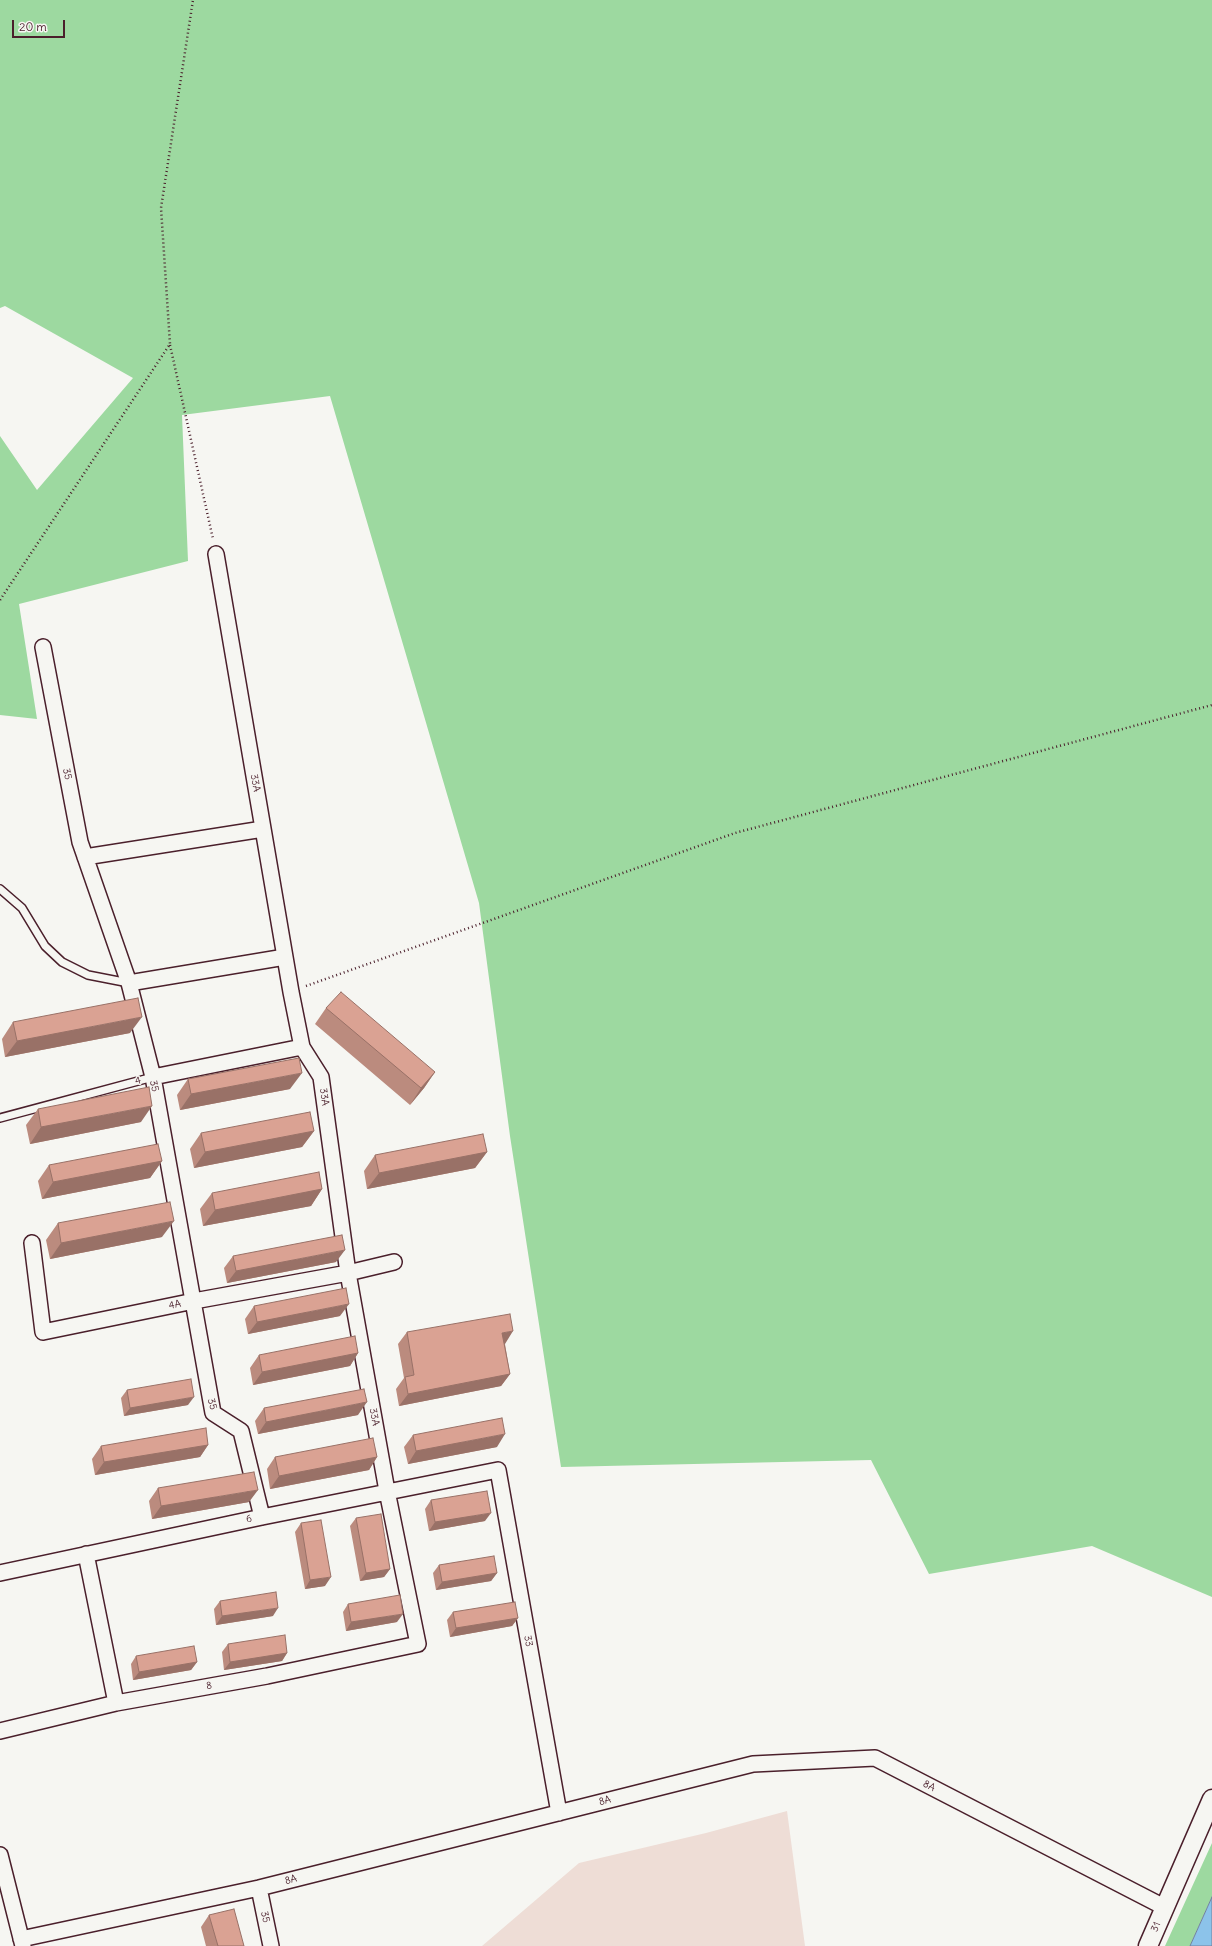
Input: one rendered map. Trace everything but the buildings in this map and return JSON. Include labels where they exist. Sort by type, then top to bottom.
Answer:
[{"type":"street","name":"33A","points":[[216,554],[291,992],[302,1047],[321,1077],[348,1273],[387,1491],[418,1644]]},
{"type":"street","name":"35","points":[[43,647],[80,842],[129,983],[153,1078],[213,1413],[241,1431],[262,1517]]},
{"type":"street","points":[[85,857],[263,829]]},
{"type":"street","points":[[129,983],[285,957]]},
{"type":"street","name":"4","points":[[153,1078],[302,1047]]},
{"type":"street","name":"4A","points":[[32,1243],[43,1332],[194,1301],[348,1273],[394,1262]]},
{"type":"street","name":"6","points":[[0,1573],[387,1491],[498,1470]]},
{"type":"street","name":"33","points":[[498,1470],[559,1813]]},
{"type":"street","points":[[86,1554],[116,1703]]},
{"type":"street","name":"8","points":[[0,1731],[116,1703],[266,1676],[418,1644]]},
{"type":"street","name":"8A","points":[[22,1943],[259,1888],[753,1764],[875,1758],[1164,1907]]},
{"type":"street","name":"31","points":[[1148,1946],[1212,1798]]},
{"type":"street","points":[[0,1855],[22,1943]]},
{"type":"street","name":"35","points":[[259,1888],[271,1946]]},
{"type":"lane","points":[[0,889],[22,908],[45,946],[62,962],[88,975],[129,983]]},
{"type":"lane","name":"4","points":[[0,1118],[153,1078]]},
{"type":"path","points":[[193,0],[161,208],[170,344],[216,554]]},
{"type":"path","points":[[0,600],[170,344]]},
{"type":"path","points":[[291,992],[735,832],[1212,705]]},
{"type":"shaded area","points":[[787,1811],[805,1946],[482,1946],[579,1863],[706,1833]]},
{"type":"green space","points":[[0,0],[1212,0],[1212,1597],[1092,1546],[929,1574],[871,1460],[561,1467],[510,1136],[479,903],[330,396],[182,415],[188,561],[19,604],[37,719],[0,715],[0,436],[37,490],[133,378],[5,306],[0,308]]},
{"type":"green space","points":[[1212,1843],[1212,1897],[1190,1946],[1165,1946]]},
{"type":"water","points":[[1212,1897],[1212,1946],[1190,1946]]}]
